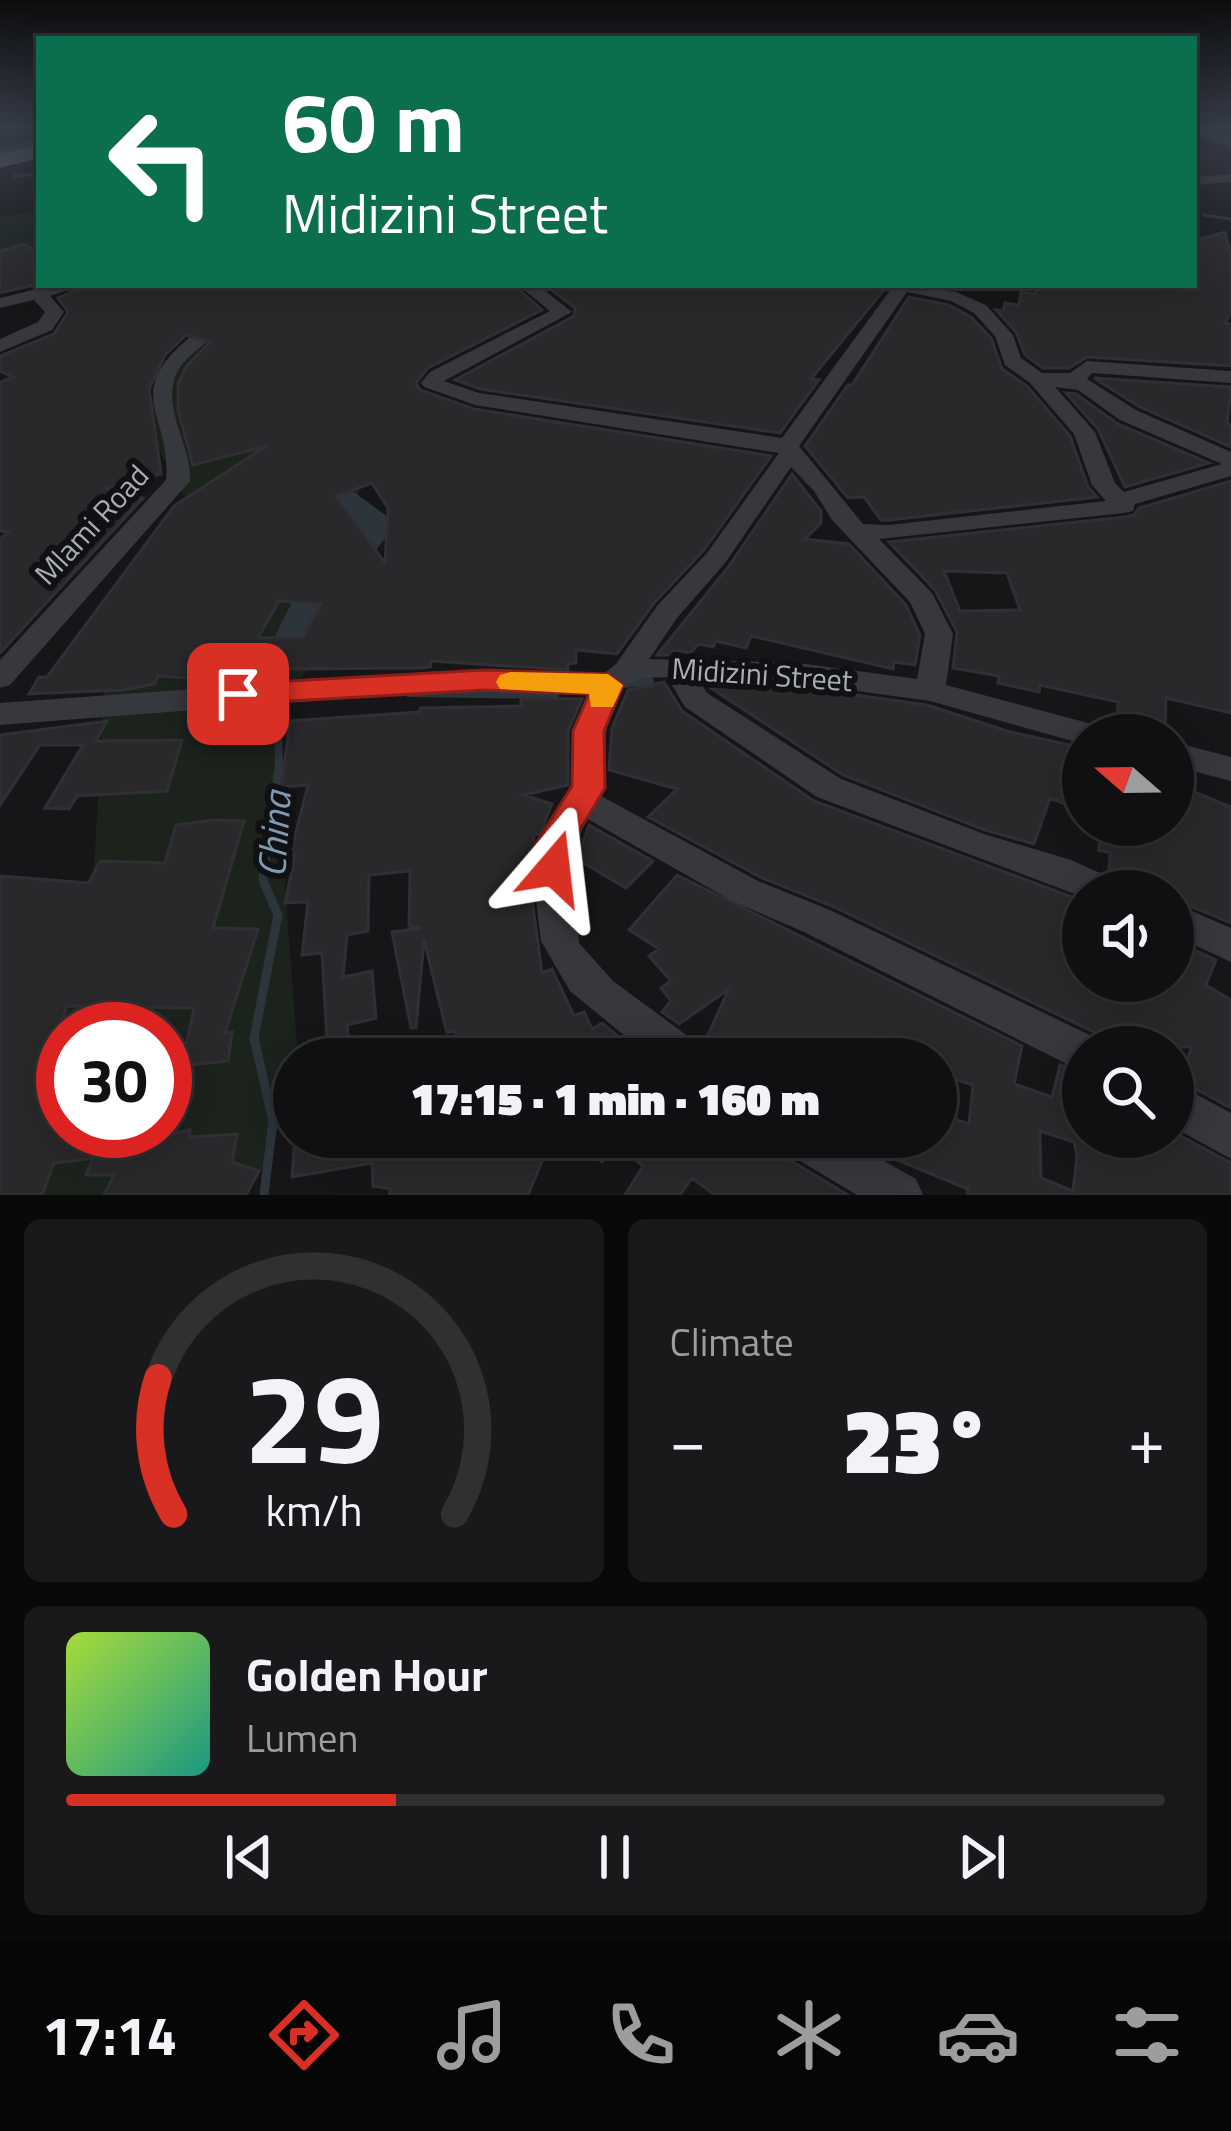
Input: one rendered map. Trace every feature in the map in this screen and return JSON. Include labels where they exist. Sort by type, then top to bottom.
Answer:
[{"type":"street","points":[[0,303],[65,288]]},
{"type":"street","points":[[531,288],[563,312],[431,382],[475,399],[789,450],[922,599],[939,634],[930,691]]},
{"type":"street","points":[[659,1038],[624,1009],[600,997],[563,953],[555,908],[553,843],[589,788],[589,731],[617,678],[716,558],[900,288]]},
{"type":"street","points":[[913,288],[974,304],[1004,335],[1012,361],[1046,380],[1084,385],[1128,415],[1231,460]]},
{"type":"street","points":[[0,346],[47,324],[55,312],[40,296]]},
{"type":"street","name":"Mlami Road","points":[[0,678],[178,481],[160,388],[178,355],[196,342]]},
{"type":"street","points":[[1046,380],[1076,379],[1087,368],[1178,370],[1231,377]]},
{"type":"street","points":[[1046,380],[1084,432],[1104,485],[1124,506]]},
{"type":"street","points":[[1124,506],[1122,500],[1231,469]]},
{"type":"street","points":[[857,531],[889,532],[1124,506]]},
{"type":"street","points":[[674,668],[696,700],[829,788],[1062,875]]},
{"type":"street","name":"Midizini Street","points":[[0,714],[441,681],[617,678],[674,668],[798,673],[930,691],[1062,727]]},
{"type":"street","points":[[1194,759],[1231,769]]},
{"type":"street","points":[[581,800],[745,891],[817,921],[1062,1043]]},
{"type":"street","points":[[1194,928],[1231,946]]},
{"type":"street","points":[[1194,1115],[1231,1137]]},
{"type":"street","points":[[836,1158],[900,1195]]},
{"type":"shaded area","points":[[36,212],[36,254],[0,260],[0,216]]},
{"type":"shaded area","points":[[202,316],[381,421],[358,494],[364,597],[272,715],[296,1038],[273,1038],[273,1151],[241,1195],[0,1195],[0,1085],[36,1025],[36,1158],[192,1158],[192,1002],[49,1002],[94,869],[105,674],[187,502],[144,421],[158,385]]},
{"type":"building","points":[[1225,232],[1231,257],[1231,312],[1225,323],[1231,324],[1231,366],[1087,357],[1069,368],[1043,368],[1025,355],[1016,332],[996,310],[1003,311],[1005,303],[1019,305],[1021,292],[1035,294],[1037,288],[1197,288],[1200,239]]},
{"type":"building","points":[[23,244],[36,251],[36,285],[0,293],[0,251]]},
{"type":"building","points":[[81,288],[517,288],[542,310],[428,368],[416,383],[420,390],[474,409],[771,456],[704,550],[654,603],[617,654],[576,650],[576,663],[567,664],[568,670],[431,661],[430,667],[422,668],[194,673],[190,678],[158,676],[155,684],[123,690],[29,694],[39,677],[47,677],[174,506],[266,446],[193,465],[178,410],[178,384],[185,368],[210,342],[186,335],[165,355],[149,389],[161,474],[106,489],[143,498],[0,653],[0,539],[8,532],[0,531],[0,382],[13,377],[0,371],[0,356],[54,334],[68,312],[58,298]],"holes":[[[372,483],[388,508],[385,563],[336,496]],[[279,601],[321,604],[303,637],[258,638]]]},
{"type":"building","points":[[549,288],[886,288],[811,379],[819,380],[780,433],[480,389],[455,380],[574,316],[575,308]]},
{"type":"building","points":[[909,297],[949,305],[971,317],[991,338],[1002,369],[1027,386],[1070,436],[1088,487],[1097,497],[889,520],[881,520],[864,497],[848,498],[805,446],[852,385]]},
{"type":"building","points":[[1094,378],[1231,387],[1227,424],[1231,424],[1231,447],[1138,406]]},
{"type":"building","points":[[1066,393],[1076,394],[1118,424],[1209,463],[1125,487],[1098,429]]},
{"type":"building","points":[[792,474],[821,511],[821,523],[805,539],[849,544],[906,605],[920,635],[915,665],[894,662],[893,669],[751,636],[746,648],[716,641],[713,647],[699,644],[690,653],[673,650],[671,655],[657,655],[729,566]]},
{"type":"building","points":[[1231,481],[1231,713],[1166,698],[1166,714],[1117,714],[1118,702],[1040,685],[1039,692],[998,683],[999,676],[953,668],[957,632],[935,590],[889,542],[1125,517],[1139,508]],"holes":[[[944,571],[1007,573],[1020,610],[960,611]]]},
{"type":"building","points":[[664,682],[682,711],[814,801],[1062,893],[1062,1002],[1194,1002],[1194,950],[1216,960],[1206,985],[1231,1000],[1231,1108],[1194,1088],[1194,1026],[1081,1026],[832,906],[760,877],[648,817],[677,789],[609,770],[612,728],[628,690]]},
{"type":"building","points":[[708,686],[798,687],[927,705],[1062,743],[1062,803],[1050,798],[1034,844],[843,775]]},
{"type":"building","points":[[521,698],[582,699],[568,731],[568,785],[524,795],[552,804],[540,834],[534,835],[533,870],[522,872],[532,899],[542,973],[552,969],[574,1016],[584,1012],[592,1029],[602,1023],[620,1038],[456,1038],[455,1031],[447,1033],[424,940],[416,1028],[411,1028],[392,932],[421,928],[409,926],[410,871],[369,875],[368,931],[347,935],[343,977],[372,971],[376,1018],[347,1025],[349,1038],[327,1038],[322,953],[302,955],[308,902],[285,903],[295,855],[290,855],[308,785],[281,787],[290,721],[419,712],[420,708],[521,706]]},
{"type":"building","points":[[107,721],[96,741],[182,740],[167,791],[77,796],[69,809],[45,808],[83,745],[40,745],[0,805],[0,735]]},
{"type":"building","points":[[1194,792],[1231,807],[1231,923],[1194,908],[1194,870],[1109,870],[1110,853],[1099,846],[1194,846]]},
{"type":"building","points":[[244,821],[213,928],[258,929],[225,1033],[232,1032],[228,1061],[192,1065],[192,1002],[36,1002],[36,1158],[93,1158],[54,1163],[42,1195],[0,1195],[0,876],[89,883],[100,861],[165,863],[176,825]]},
{"type":"building","points":[[589,825],[653,861],[626,888],[577,859]]},
{"type":"building","points":[[677,875],[1022,1046],[1014,1084],[1052,1097],[1062,1066],[1062,1138],[1040,1131],[1041,1178],[1073,1191],[1077,1158],[1194,1158],[1194,1143],[1231,1163],[1231,1195],[967,1195],[968,1189],[892,1158],[957,1158],[957,1120],[969,1124],[973,1085],[957,1080],[957,1038],[706,1038],[729,989],[679,1024],[662,1012],[671,1001],[661,988],[671,981],[649,956],[659,949],[629,930]]},
{"type":"building","points":[[237,1134],[232,1162],[259,1171],[246,1195],[104,1195],[114,1175],[86,1175],[93,1158],[192,1158],[192,1137]]},
{"type":"building","points":[[293,1158],[543,1158],[528,1195],[389,1195],[391,1189],[373,1186],[372,1163],[292,1177]]},
{"type":"building","points":[[633,1158],[786,1158],[848,1195],[715,1195],[692,1178],[680,1195],[625,1195],[643,1166]]},
{"type":"waterway","points":[[1204,215],[1231,219]]},
{"type":"waterway","name":"China","points":[[285,658],[307,609],[379,524],[298,466]]},
{"type":"waterway","points":[[623,684],[650,681]]},
{"type":"waterway","points":[[409,693],[555,695]]},
{"type":"waterway","name":"China","points":[[265,862],[279,764],[277,698]]},
{"type":"waterway","name":"China","points":[[264,1195],[273,1121],[254,1038],[278,915],[263,880],[266,859]]},
{"type":"slow traffic","points":[[511,682],[608,685],[602,699]]},
{"type":"route","points":[[238,694],[484,680],[608,685],[589,731],[589,788],[553,843],[554,868]]}]
